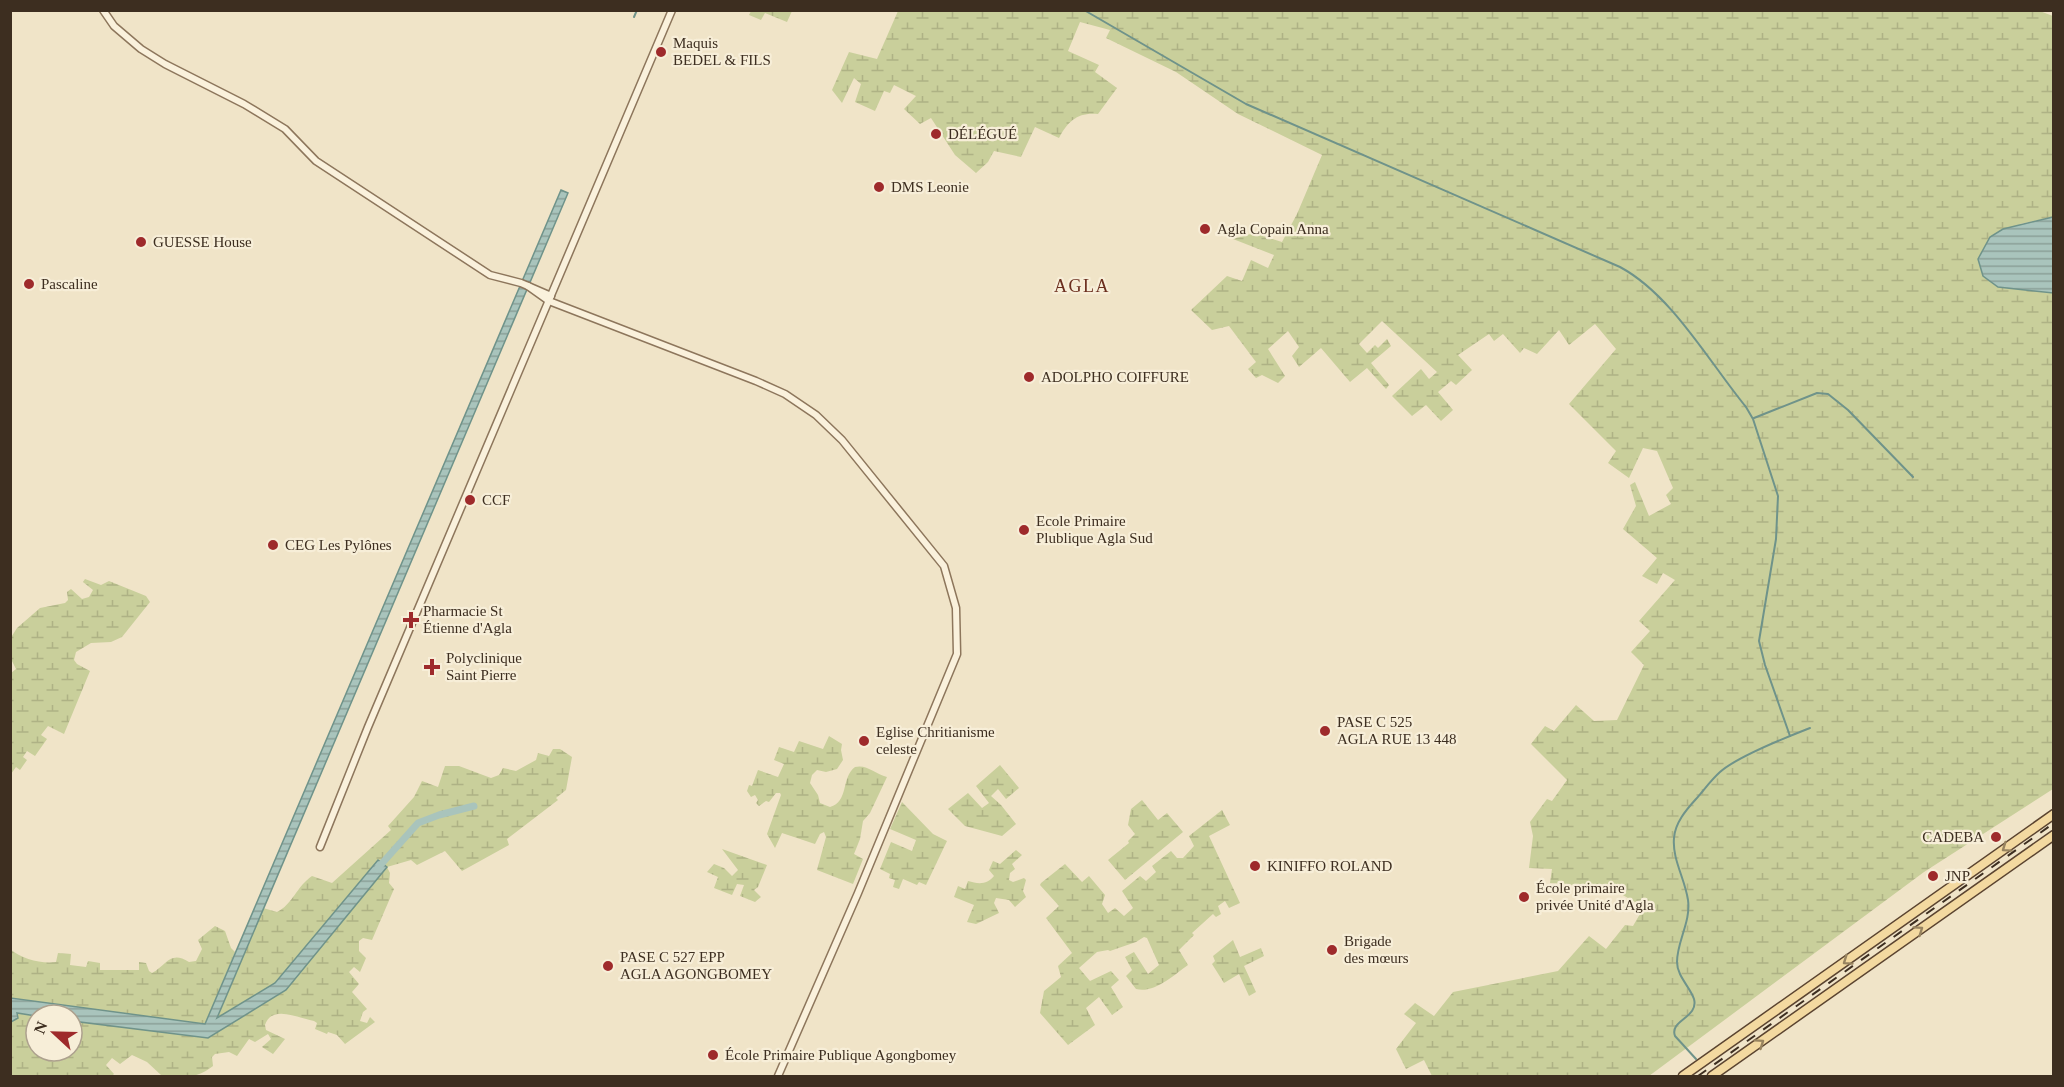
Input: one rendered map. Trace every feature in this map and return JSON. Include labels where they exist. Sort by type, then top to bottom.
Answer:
[{"type":"main road","points":[[1683,1077],[2054,814]]},
{"type":"main road","points":[[1712,1077],[2054,835]]},
{"type":"street","points":[[103,10],[114,26],[141,49],[165,64],[244,104],[285,129],[316,161],[490,275],[521,283],[550,298],[785,394],[816,415],[842,440],[944,566],[956,608],[957,654],[858,894],[778,1077]]},
{"type":"street","points":[[320,847],[368,727],[672,10]]},
{"type":"green space","points":[[751,10],[792,11],[787,22],[765,13],[761,20],[749,15]]},
{"type":"green space","points":[[2037,10],[2053,16],[2053,217],[2020,224],[1998,287],[2053,293],[2053,789],[1924,872],[1649,1076],[1432,1076],[1424,1060],[1406,1069],[1396,1049],[1416,1023],[1404,1014],[1415,1003],[1434,1016],[1453,992],[1558,971],[1589,936],[1606,949],[1625,925],[1633,926],[1644,907],[1612,889],[1603,895],[1594,891],[1586,894],[1570,884],[1550,883],[1552,869],[1529,868],[1533,836],[1530,822],[1547,799],[1552,801],[1567,780],[1531,744],[1545,726],[1554,731],[1576,705],[1594,721],[1617,720],[1644,665],[1631,652],[1650,631],[1639,621],[1675,580],[1663,573],[1657,584],[1642,576],[1657,558],[1623,529],[1636,506],[1630,485],[1635,482],[1649,516],[1671,504],[1666,495],[1673,488],[1657,451],[1643,448],[1629,478],[1608,463],[1616,451],[1569,404],[1616,349],[1595,324],[1569,345],[1559,330],[1537,354],[1524,348],[1520,353],[1503,334],[1494,341],[1489,334],[1458,355],[1472,370],[1456,385],[1451,381],[1438,392],[1453,410],[1441,421],[1426,405],[1412,416],[1392,396],[1421,369],[1429,379],[1437,372],[1382,321],[1359,344],[1367,353],[1375,345],[1378,348],[1387,339],[1391,346],[1371,363],[1389,385],[1386,389],[1367,368],[1350,382],[1321,348],[1299,367],[1292,356],[1299,347],[1288,331],[1268,349],[1285,376],[1278,383],[1262,375],[1256,378],[1248,369],[1256,362],[1229,326],[1212,330],[1191,310],[1227,276],[1242,281],[1251,260],[1268,268],[1274,255],[1233,239],[1254,233],[1282,242],[1297,214],[1322,155],[1238,114],[1176,72],[1106,38],[1110,30],[1080,22],[1068,51],[1099,65],[1095,72],[1117,88],[1098,114],[1079,116],[1074,119],[1059,138],[1035,127],[1021,157],[994,151],[988,162],[976,173],[955,155],[931,118],[920,124],[904,109],[916,96],[894,85],[890,93],[884,91],[875,111],[855,102],[861,84],[854,78],[842,103],[832,90],[849,52],[877,59],[898,11]]},
{"type":"green space","points":[[85,579],[101,585],[109,581],[146,596],[150,602],[122,637],[111,642],[91,643],[76,652],[74,660],[90,671],[64,734],[48,726],[41,735],[47,739],[35,756],[27,751],[23,757],[27,760],[20,770],[16,767],[11,774],[11,673],[16,669],[11,659],[10,639],[17,628],[40,608],[65,603],[68,600],[67,592],[71,589],[82,599],[89,597],[93,590],[83,582]]},
{"type":"green space","points":[[829,736],[842,744],[843,760],[837,769],[826,772],[817,770],[812,775],[810,783],[820,803],[830,807],[840,800],[848,777],[855,767],[867,768],[887,777],[870,813],[863,821],[860,839],[854,854],[863,859],[853,884],[817,870],[826,837],[824,832],[820,834],[815,844],[782,833],[775,848],[767,834],[781,795],[776,793],[769,802],[766,801],[759,806],[755,795],[751,797],[747,791],[749,785],[752,786],[758,770],[778,777],[784,764],[774,760],[779,747],[794,752],[799,741],[823,749]]},
{"type":"green space","points":[[553,749],[560,749],[572,757],[566,790],[556,798],[558,800],[507,839],[509,845],[462,871],[445,851],[417,865],[411,860],[387,867],[378,860],[275,983],[217,1019],[263,908],[277,912],[282,909],[312,876],[332,883],[391,830],[388,826],[414,797],[422,781],[438,787],[445,766],[459,766],[491,778],[499,775],[503,768],[516,771],[536,760],[538,753],[549,756]]},
{"type":"green space","points":[[1000,765],[1019,788],[1006,799],[998,789],[991,796],[1016,824],[1002,836],[965,826],[948,809],[968,793],[982,808],[989,803],[976,786]]},
{"type":"green space","points":[[1142,800],[1158,820],[1167,813],[1183,832],[1125,880],[1108,860],[1129,843],[1128,841],[1135,834],[1128,825],[1131,809]]},
{"type":"green space","points":[[902,802],[933,834],[947,841],[926,885],[919,882],[917,885],[903,879],[899,889],[893,887],[895,880],[889,878],[890,874],[880,869],[891,842],[912,851],[916,840],[890,829]]},
{"type":"green space","points":[[1222,810],[1230,825],[1209,836],[1240,903],[1229,908],[1225,901],[1218,906],[1221,914],[1216,917],[1213,914],[1192,933],[1194,935],[1179,950],[1188,965],[1164,983],[1150,989],[1136,989],[1126,976],[1132,970],[1125,957],[1134,952],[1148,974],[1159,965],[1147,938],[1144,937],[1110,951],[1097,952],[1079,968],[1090,981],[1111,971],[1119,980],[1111,987],[1123,1007],[1112,1015],[1099,997],[1086,1008],[1095,1025],[1068,1045],[1040,1013],[1044,991],[1061,977],[1058,966],[1072,953],[1046,918],[1059,906],[1040,885],[1041,883],[1065,864],[1082,882],[1089,876],[1105,895],[1102,904],[1108,913],[1115,908],[1124,916],[1133,908],[1122,891],[1140,876],[1146,881],[1156,872],[1152,866],[1171,851],[1177,858],[1183,858],[1194,846],[1189,836]]},
{"type":"green space","points":[[722,849],[767,865],[758,887],[754,890],[761,897],[755,902],[740,896],[744,885],[737,884],[732,895],[714,888],[718,877],[707,872],[714,864],[724,868],[732,876],[738,870]]},
{"type":"green space","points":[[1016,850],[1022,855],[1012,864],[1015,869],[1010,873],[1009,880],[1013,882],[1024,878],[1026,880],[1023,891],[1026,897],[1015,907],[1009,900],[996,898],[994,903],[999,913],[976,924],[967,922],[974,905],[954,897],[958,886],[965,889],[968,881],[979,883],[988,881],[994,876],[989,870],[993,861],[1000,864]]},
{"type":"green space","points":[[387,867],[390,873],[389,883],[394,889],[372,940],[363,938],[359,941],[359,951],[366,958],[360,972],[354,967],[349,972],[359,984],[352,992],[367,1009],[363,1012],[360,1021],[367,1023],[370,1017],[375,1022],[345,1044],[337,1035],[315,1029],[317,1023],[314,1021],[279,1014],[273,1015],[265,1025],[266,1030],[285,1039],[273,1054],[262,1047],[271,1039],[268,1034],[255,1042],[249,1039],[237,1056],[229,1052],[215,1054],[212,1057],[213,1066],[195,1075],[182,1078],[161,1075],[147,1062],[132,1055],[120,1064],[112,1058],[106,1065],[114,1074],[112,1076],[11,1076],[11,1022],[18,1018],[16,1013],[24,1014],[24,1063],[84,1063],[84,1022],[208,1038],[286,990]]},
{"type":"green space","points":[[215,926],[225,931],[231,948],[235,952],[205,1024],[84,1008],[84,1003],[48,1003],[11,998],[10,949],[26,958],[44,962],[56,962],[58,953],[71,954],[70,965],[86,967],[88,961],[100,963],[100,970],[139,970],[139,962],[146,963],[152,973],[173,958],[189,962],[196,961],[202,949],[198,940]]},
{"type":"green space","points":[[1233,940],[1240,957],[1261,948],[1264,956],[1244,966],[1256,992],[1249,996],[1239,974],[1224,983],[1212,964],[1215,961],[1213,956]]},
{"type":"water","points":[[561,190],[568,193],[217,1018],[275,983],[378,860],[387,867],[286,990],[208,1038],[84,1022],[84,1008],[205,1024]]},
{"type":"water","points":[[2053,217],[2053,293],[1998,287],[1983,276],[1978,259],[1990,237],[2003,229]]},
{"type":"water","points":[[11,998],[48,1003],[24,1003],[24,1014],[17,1013],[18,1018],[11,1022]]},
{"type":"waterway","points":[[634,17],[637,10]]},
{"type":"waterway","points":[[1084,10],[1246,104],[1620,267],[1639,279],[1656,294],[1689,331],[1746,407],[1753,419],[1778,496],[1776,539],[1759,641],[1790,736]]},
{"type":"waterway","points":[[1754,418],[1817,393],[1828,394],[1848,410],[1913,477]]},
{"type":"waterway","points":[[1696,1059],[1675,1036],[1674,1031],[1676,1026],[1689,1015],[1694,1005],[1694,999],[1679,972],[1677,962],[1686,924],[1688,900],[1675,854],[1676,827],[1688,808],[1714,778],[1728,766],[1763,747],[1810,728]]},
{"type":"waterway","points":[[377,869],[418,823],[474,806]]},
{"type":"railway","points":[[1698,1076],[2054,823]]},
{"type":"place","name":"Maquis BEDEL & FILS","points":[[661,52]]},
{"type":"place","name":"DÉLÉGUÉ","points":[[936,134]]},
{"type":"place","name":"DMS Leonie","points":[[879,187]]},
{"type":"place","name":"Agla Copain Anna","points":[[1205,229]]},
{"type":"place","name":"GUESSE House","points":[[141,242]]},
{"type":"place","name":"Pascaline","points":[[29,284]]},
{"type":"place","name":"ADOLPHO COIFFURE","points":[[1029,377]]},
{"type":"place","name":"CCF","points":[[470,500]]},
{"type":"place","name":"Ecole Primaire Plublique Agla Sud","points":[[1024,530]]},
{"type":"place","name":"CEG Les Pylônes","points":[[273,545]]},
{"type":"place","name":"Pharmacie St Étienne d'Agla","points":[[411,620]]},
{"type":"place","name":"Polyclinique Saint Pierre","points":[[432,667]]},
{"type":"place","name":"PASE C 525 AGLA RUE 13 448","points":[[1325,731]]},
{"type":"place","name":"Eglise Chritianisme celeste","points":[[864,741]]},
{"type":"place","name":"CADEBA","points":[[1996,837]]},
{"type":"place","name":"KINIFFO ROLAND","points":[[1255,866]]},
{"type":"place","name":"JNP","points":[[1933,876]]},
{"type":"place","name":"École primaire privée Unité d'Agla","points":[[1524,897]]},
{"type":"place","name":"Brigade des mœurs","points":[[1332,950]]},
{"type":"place","name":"PASE C 527 EPP AGLA AGONGBOMEY","points":[[608,966]]},
{"type":"place","name":"École Primaire Publique Agongbomey","points":[[713,1055]]},
{"type":"district","name":"AGLA","points":[[1082,286]]}]
